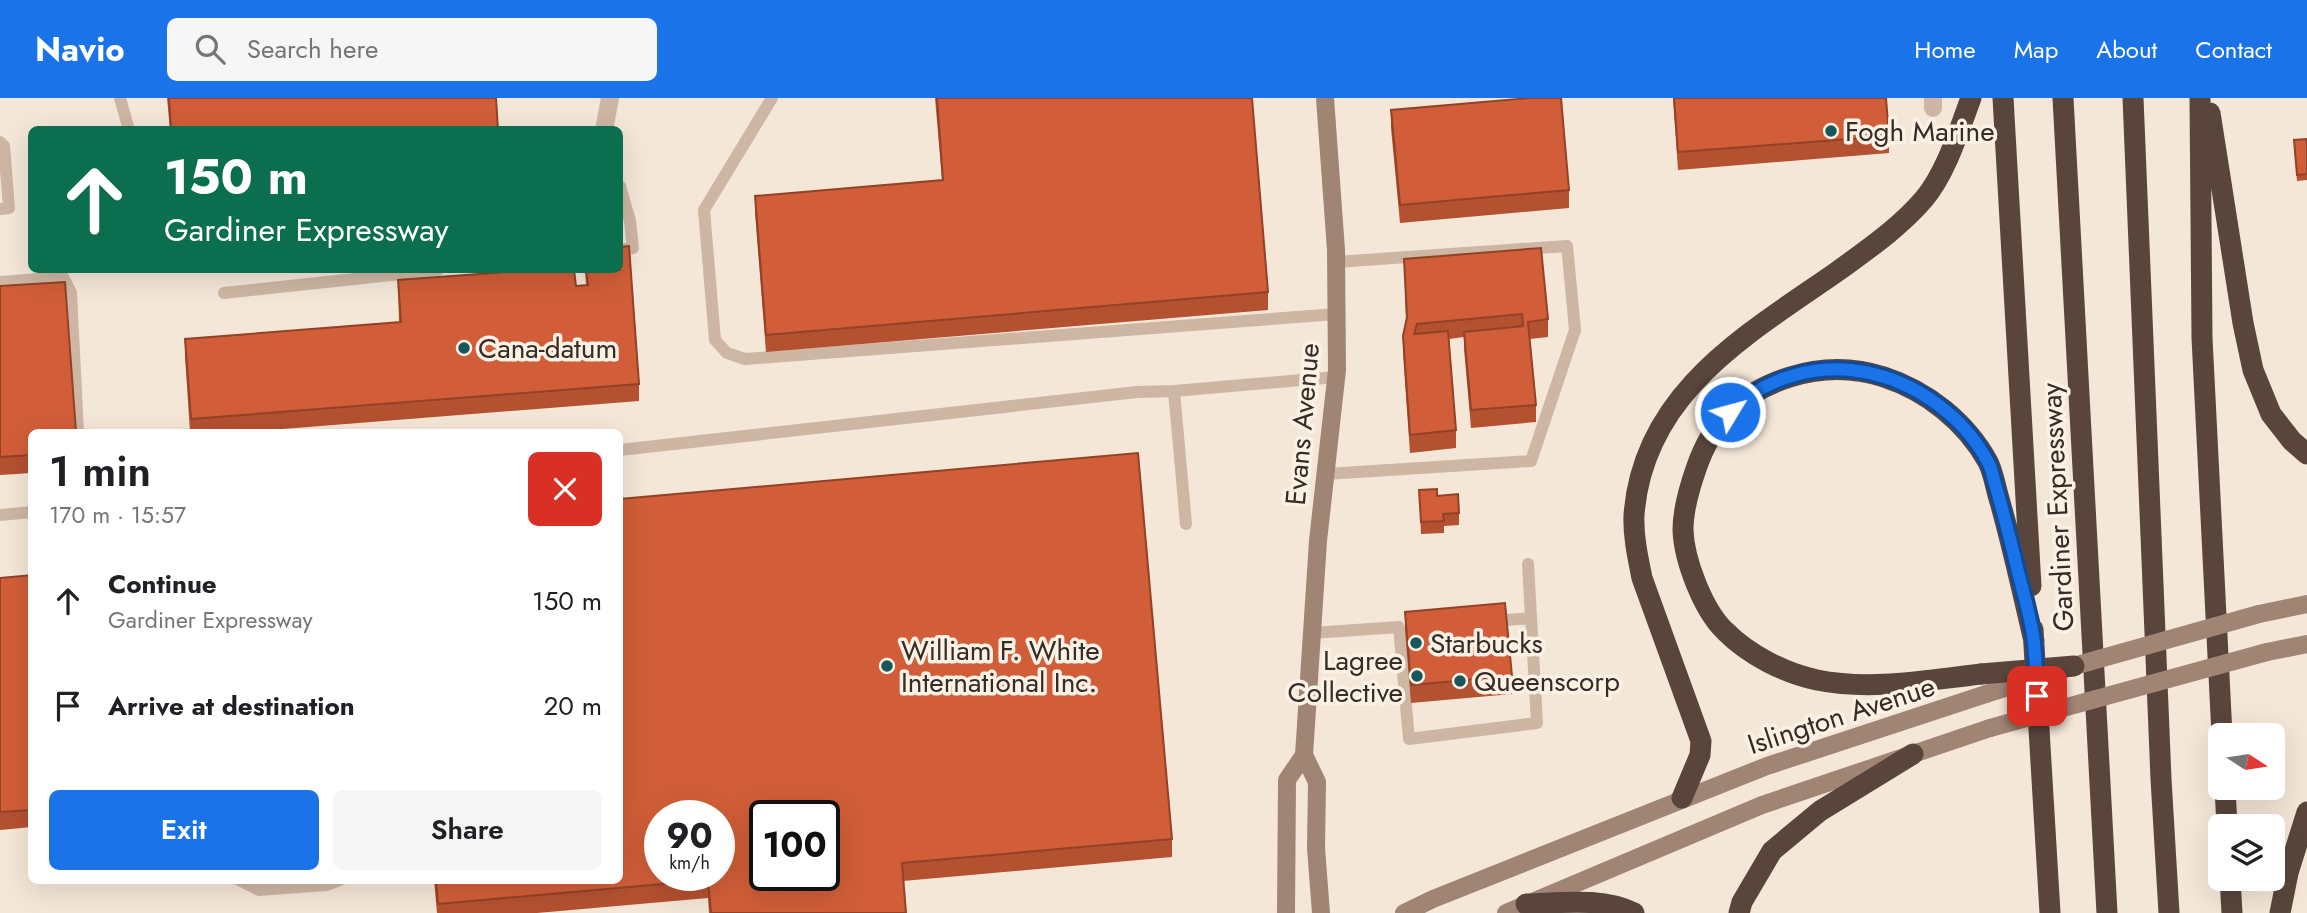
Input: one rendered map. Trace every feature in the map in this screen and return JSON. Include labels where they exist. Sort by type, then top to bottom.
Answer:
[{"type":"highway","points":[[1682,799],[1700,755],[1701,741],[1642,578],[1636,550],[1634,517],[1644,465],[1665,418],[1686,389],[1709,366],[1748,332],[1869,249],[1925,198],[1945,162],[1971,98]]},
{"type":"highway","name":"Gardiner Expressway","points":[[2003,98],[2050,913]]},
{"type":"highway","name":"Gardiner Expressway","points":[[2063,98],[2107,913]]},
{"type":"highway","points":[[2133,98],[2169,913]]},
{"type":"highway","points":[[2200,98],[2202,338],[2221,723]]},
{"type":"highway","points":[[2207,98],[2253,370],[2271,414],[2292,441],[2307,454]]},
{"type":"highway","points":[[2034,641],[2007,525],[1989,463],[1961,423],[1929,398],[1900,382],[1867,372],[1832,369],[1799,374],[1769,384],[1740,402],[1719,422],[1702,452],[1686,499],[1683,531],[1688,565],[1702,598],[1723,630],[1747,649],[1780,669],[1817,680],[1860,685],[1983,684],[2074,666]]},
{"type":"highway","points":[[1739,913],[1742,902],[1772,851],[1820,811],[1913,754]]},
{"type":"highway","points":[[2280,913],[2288,873],[2307,812]]},
{"type":"highway","points":[[2039,913],[2046,859]]},
{"type":"highway","points":[[2231,891],[2232,913]]},
{"type":"highway","points":[[1526,904],[1599,902],[1634,913]]},
{"type":"main road","name":"Evans Avenue","points":[[1321,913],[1316,848],[1317,782],[1304,755],[1318,541],[1336,377],[1336,262],[1325,98]]},
{"type":"main road","points":[[2074,666],[2259,614],[2307,604]]},
{"type":"main road","points":[[1506,913],[1762,805],[1990,728],[2267,652],[2307,644]]},
{"type":"main road","name":"Islington Avenue","points":[[1404,913],[1766,765],[1983,684]]},
{"type":"main road","name":"Evans Avenue","points":[[1286,913],[1287,780],[1304,755]]},
{"type":"street","points":[[605,126],[611,98]]},
{"type":"lane","points":[[120,98],[129,126]]},
{"type":"lane","points":[[772,98],[704,210],[715,340],[727,353],[745,359],[1337,314]]},
{"type":"lane","points":[[0,142],[4,146],[9,208],[0,209]]},
{"type":"lane","points":[[623,196],[630,221],[633,248],[623,250]]},
{"type":"lane","points":[[1326,474],[1531,461],[1575,330],[1567,246],[1336,262]]},
{"type":"lane","points":[[224,293],[410,273]]},
{"type":"lane","points":[[0,282],[63,277],[71,293],[78,429]]},
{"type":"lane","points":[[623,450],[1138,392],[1336,377]]},
{"type":"lane","points":[[1174,391],[1185,524]]},
{"type":"lane","points":[[0,515],[28,512]]},
{"type":"lane","points":[[1312,633],[1406,627],[1409,739],[1537,723],[1528,564]]},
{"type":"lane","points":[[1478,622],[1531,618]]},
{"type":"lane","points":[[247,884],[259,890],[329,884]]},
{"type":"building","points":[[169,98],[496,98],[498,126],[171,126]]},
{"type":"building","points":[[937,98],[1252,98],[1268,292],[766,335],[755,196],[943,180]]},
{"type":"building","points":[[1530,98],[1561,98],[1569,190],[1400,205],[1391,110]]},
{"type":"building","points":[[1674,98],[1886,98],[1889,136],[1678,152]]},
{"type":"building","points":[[2307,139],[2307,174],[2297,175],[2294,140]]},
{"type":"building","name":"Cana-datum","points":[[629,246],[639,384],[191,419],[185,339],[401,322],[398,280],[492,273],[574,273],[576,286],[588,285],[586,273],[623,273],[623,247]]},
{"type":"building","points":[[1541,248],[1548,319],[1528,322],[1536,405],[1471,410],[1464,332],[1523,326],[1522,314],[1417,324],[1414,334],[1448,331],[1456,430],[1410,435],[1403,336],[1407,317],[1404,259]]},
{"type":"building","points":[[65,282],[76,429],[28,429],[28,455],[0,457],[0,286]]},
{"type":"building","name":"William F. White International Inc.","points":[[1138,453],[1172,839],[902,863],[906,913],[711,913],[709,891],[735,891],[735,800],[644,800],[644,886],[438,904],[436,884],[623,884],[623,499]]},
{"type":"building","points":[[1437,489],[1437,496],[1458,494],[1459,513],[1443,514],[1444,521],[1421,522],[1419,490]]},
{"type":"building","points":[[28,575],[28,810],[0,812],[0,578]]},
{"type":"building","points":[[1505,603],[1512,676],[1411,685],[1405,612]]},
{"type":"place","name":"Fogh Marine","points":[[1831,131]]},
{"type":"place","name":"Cana-datum","points":[[464,348]]},
{"type":"place","name":"Starbucks","points":[[1416,643]]},
{"type":"place","name":"William F. White International Inc.","points":[[887,666]]},
{"type":"place","name":"Lagree Collective","points":[[1417,676]]},
{"type":"place","name":"Queenscorp","points":[[1460,681]]},
{"type":"route","points":[[1730,412],[1740,402],[1769,384],[1799,374],[1832,369],[1867,372],[1900,382],[1929,398],[1961,423],[1989,463],[2007,525],[2034,641],[2037,696]]}]
